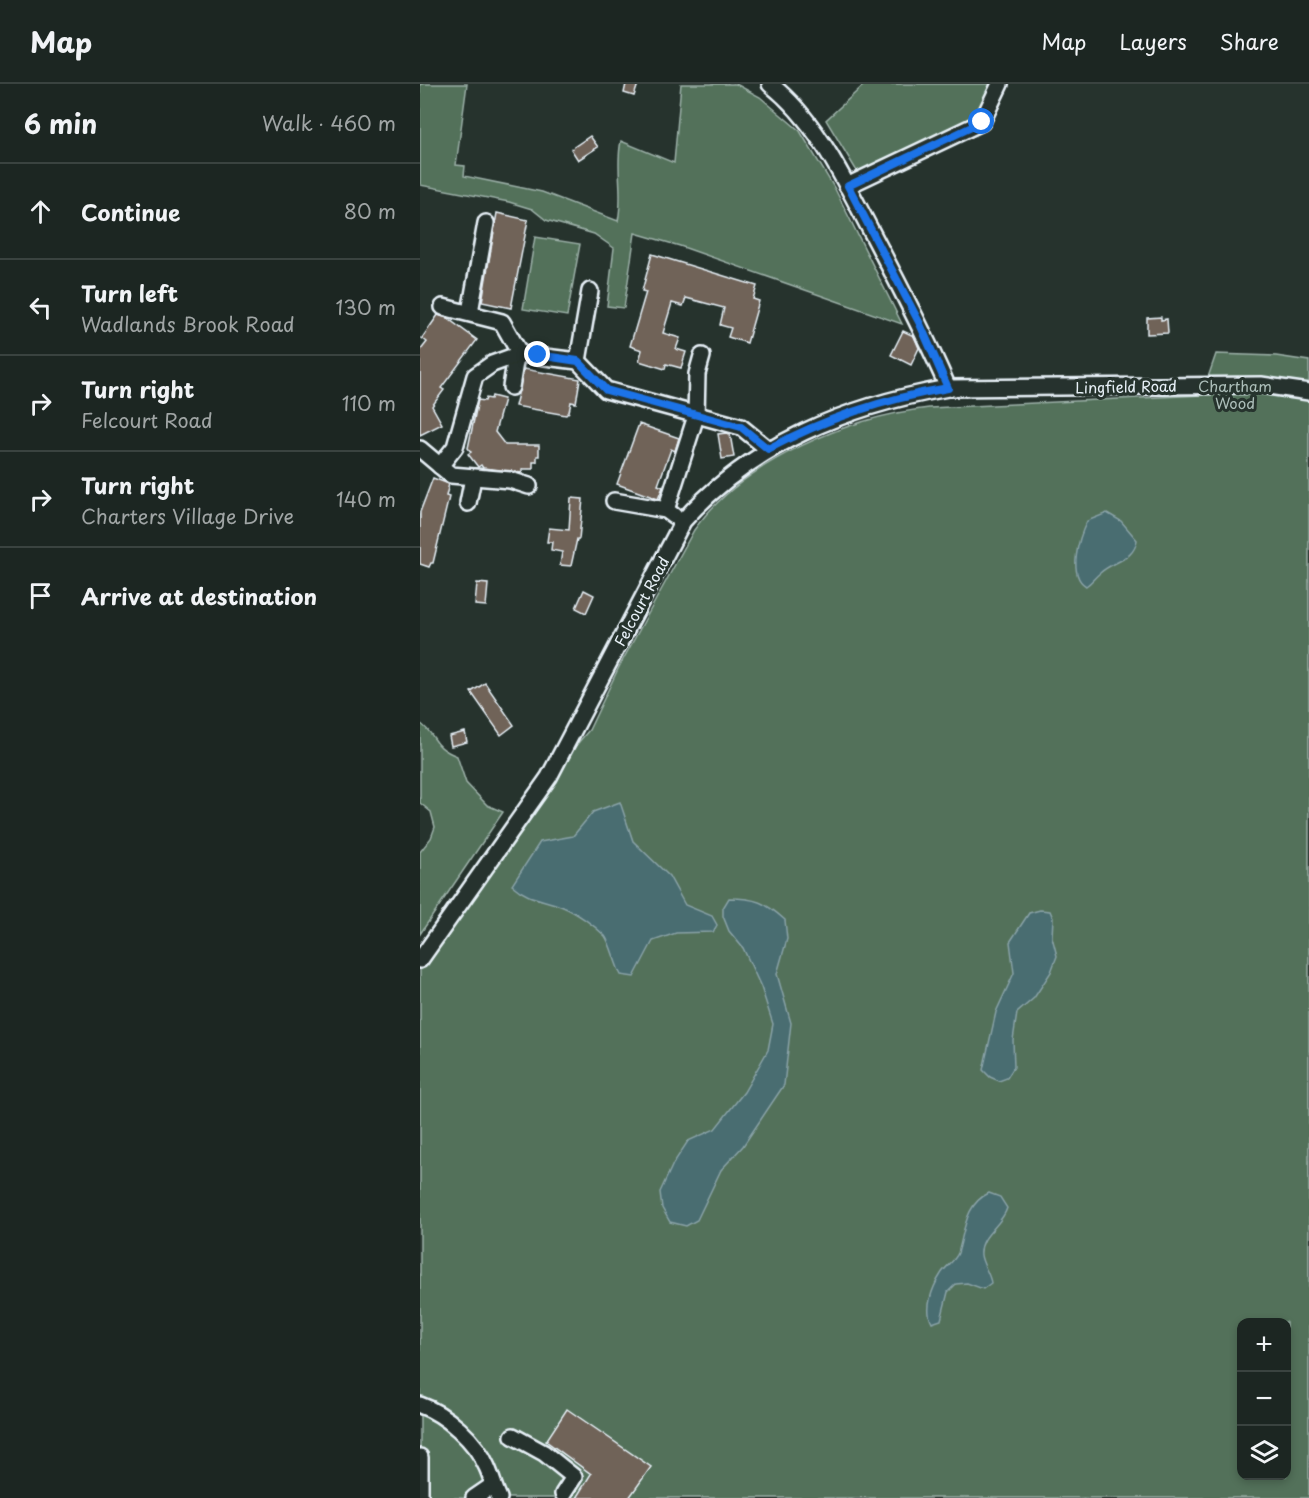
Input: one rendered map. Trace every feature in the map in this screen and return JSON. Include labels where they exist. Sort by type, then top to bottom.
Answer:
[{"type":"street","points":[[770,84],[785,96],[815,130],[848,186],[920,324],[948,388]]},
{"type":"street","points":[[848,186],[982,122],[1000,84]]},
{"type":"street","points":[[470,312],[486,223]]},
{"type":"street","points":[[578,361],[590,291]]},
{"type":"street","points":[[443,307],[470,312],[502,322],[518,355],[511,387]]},
{"type":"street","points":[[440,466],[454,447],[475,376],[492,364],[518,355],[578,361],[606,390],[741,427],[768,449]]},
{"type":"street","points":[[666,510],[696,416],[697,374],[702,356]]},
{"type":"street","name":"Lingfield Road","points":[[978,389],[1196,385],[1261,386],[1309,392]]},
{"type":"street","name":"Felcourt Road","points":[[420,960],[549,777],[682,521],[702,500],[768,449],[817,424],[859,408],[898,397],[948,388],[978,389]]},
{"type":"street","points":[[420,449],[452,475],[510,480],[529,486]]},
{"type":"street","points":[[468,503],[473,478]]},
{"type":"street","points":[[614,501],[666,510],[682,521]]},
{"type":"street","points":[[420,1405],[436,1411],[474,1447],[487,1466],[496,1492],[474,1498]]},
{"type":"street","points":[[513,1436],[535,1448],[574,1477],[562,1494]]},
{"type":"street","points":[[420,1457],[420,1498]]},
{"type":"green space","points":[[420,84],[467,84],[456,165],[465,166],[464,176],[542,192],[618,221],[621,141],[674,163],[681,84],[736,84],[760,97],[800,131],[835,189],[902,324],[680,246],[635,233],[624,308],[607,306],[614,248],[594,234],[546,220],[532,209],[509,202],[420,185]]},
{"type":"green space","points":[[865,84],[995,84],[980,115],[858,173],[826,120]]},
{"type":"green space","points":[[535,237],[580,244],[567,316],[523,309]]},
{"type":"green space","name":"Chartham Wood","points":[[1216,354],[1276,356],[1309,361],[1309,1498],[420,1498],[420,960],[549,777],[589,730],[619,667],[694,530],[715,506],[768,464],[799,447],[865,421],[929,408],[1202,395]]},
{"type":"green space","points":[[420,723],[439,745],[457,756],[466,783],[487,805],[503,812],[420,934],[420,852],[431,838],[435,827],[431,812],[420,803]]},
{"type":"water","points":[[1107,513],[1121,521],[1137,540],[1135,547],[1128,556],[1105,569],[1086,586],[1080,581],[1077,573],[1078,546],[1087,521]]},
{"type":"water","points":[[620,802],[633,841],[669,876],[685,905],[712,916],[717,925],[713,932],[676,933],[653,941],[634,977],[621,975],[605,936],[591,924],[556,904],[531,897],[512,885],[540,842],[573,836],[593,812]]},
{"type":"water","points":[[729,898],[760,902],[785,920],[787,939],[777,974],[791,1023],[784,1085],[743,1146],[721,1170],[697,1220],[686,1226],[670,1222],[662,1208],[660,1192],[673,1164],[688,1141],[715,1129],[744,1092],[768,1050],[773,1024],[761,987],[743,948],[729,931],[723,916],[723,908]]},
{"type":"water","points":[[1040,910],[1050,911],[1053,918],[1052,937],[1057,956],[1051,972],[1034,998],[1017,1013],[1013,1040],[1014,1067],[1007,1078],[999,1081],[990,1077],[983,1070],[996,1012],[1014,973],[1010,942],[1029,913]]},
{"type":"water","points":[[989,1193],[1000,1197],[1007,1208],[981,1248],[981,1255],[991,1283],[983,1289],[967,1283],[956,1284],[948,1292],[941,1320],[932,1323],[929,1305],[935,1286],[943,1271],[958,1253],[970,1211],[981,1198]]},
{"type":"building","points":[[626,84],[638,84],[634,96],[624,93]]},
{"type":"building","points":[[590,136],[598,147],[578,160],[571,149]]},
{"type":"building","points":[[497,213],[528,220],[511,308],[482,302]]},
{"type":"building","points":[[652,254],[757,286],[753,299],[759,301],[747,343],[728,337],[731,328],[720,325],[724,308],[686,298],[683,306],[672,303],[663,333],[680,338],[676,349],[686,352],[681,368],[666,364],[665,369],[639,361],[642,350],[630,346],[646,292],[642,291]]},
{"type":"building","points":[[438,315],[447,318],[477,340],[441,388],[444,390],[432,406],[442,424],[420,435],[420,351],[427,342],[422,338]]},
{"type":"building","points":[[1161,317],[1161,320],[1167,319],[1168,333],[1147,334],[1147,318]]},
{"type":"building","points":[[903,331],[914,336],[919,348],[911,365],[891,355]]},
{"type":"building","points":[[524,369],[580,379],[576,403],[571,402],[566,415],[515,406]]},
{"type":"building","points":[[492,396],[504,399],[495,432],[505,445],[539,445],[539,456],[537,456],[537,462],[533,462],[533,469],[522,469],[522,473],[483,468],[481,465],[478,467],[468,454],[471,452],[468,448],[478,400],[485,401],[486,398],[491,399]]},
{"type":"building","points":[[639,424],[679,438],[675,451],[671,449],[658,485],[663,487],[658,499],[617,484]]},
{"type":"building","points":[[718,434],[730,434],[734,457],[722,459]]},
{"type":"building","points":[[433,478],[449,484],[446,496],[449,497],[433,563],[429,567],[420,564],[420,512]]},
{"type":"building","points":[[571,498],[583,499],[579,539],[577,539],[571,566],[560,565],[562,552],[551,550],[552,542],[547,542],[549,528],[569,530]]},
{"type":"building","points":[[477,583],[488,584],[486,606],[475,605]]},
{"type":"building","points":[[584,590],[594,595],[586,613],[576,608]]},
{"type":"building","points":[[485,683],[514,725],[501,735],[471,692]]},
{"type":"building","points":[[465,732],[467,742],[451,746],[449,736]]},
{"type":"building","points":[[567,1409],[651,1467],[629,1498],[576,1498],[591,1474],[546,1441]]},
{"type":"route","points":[[538,355],[578,361],[606,390],[741,427],[768,449],[817,424],[859,408],[898,397],[948,388],[920,324],[848,186],[982,122]]}]
